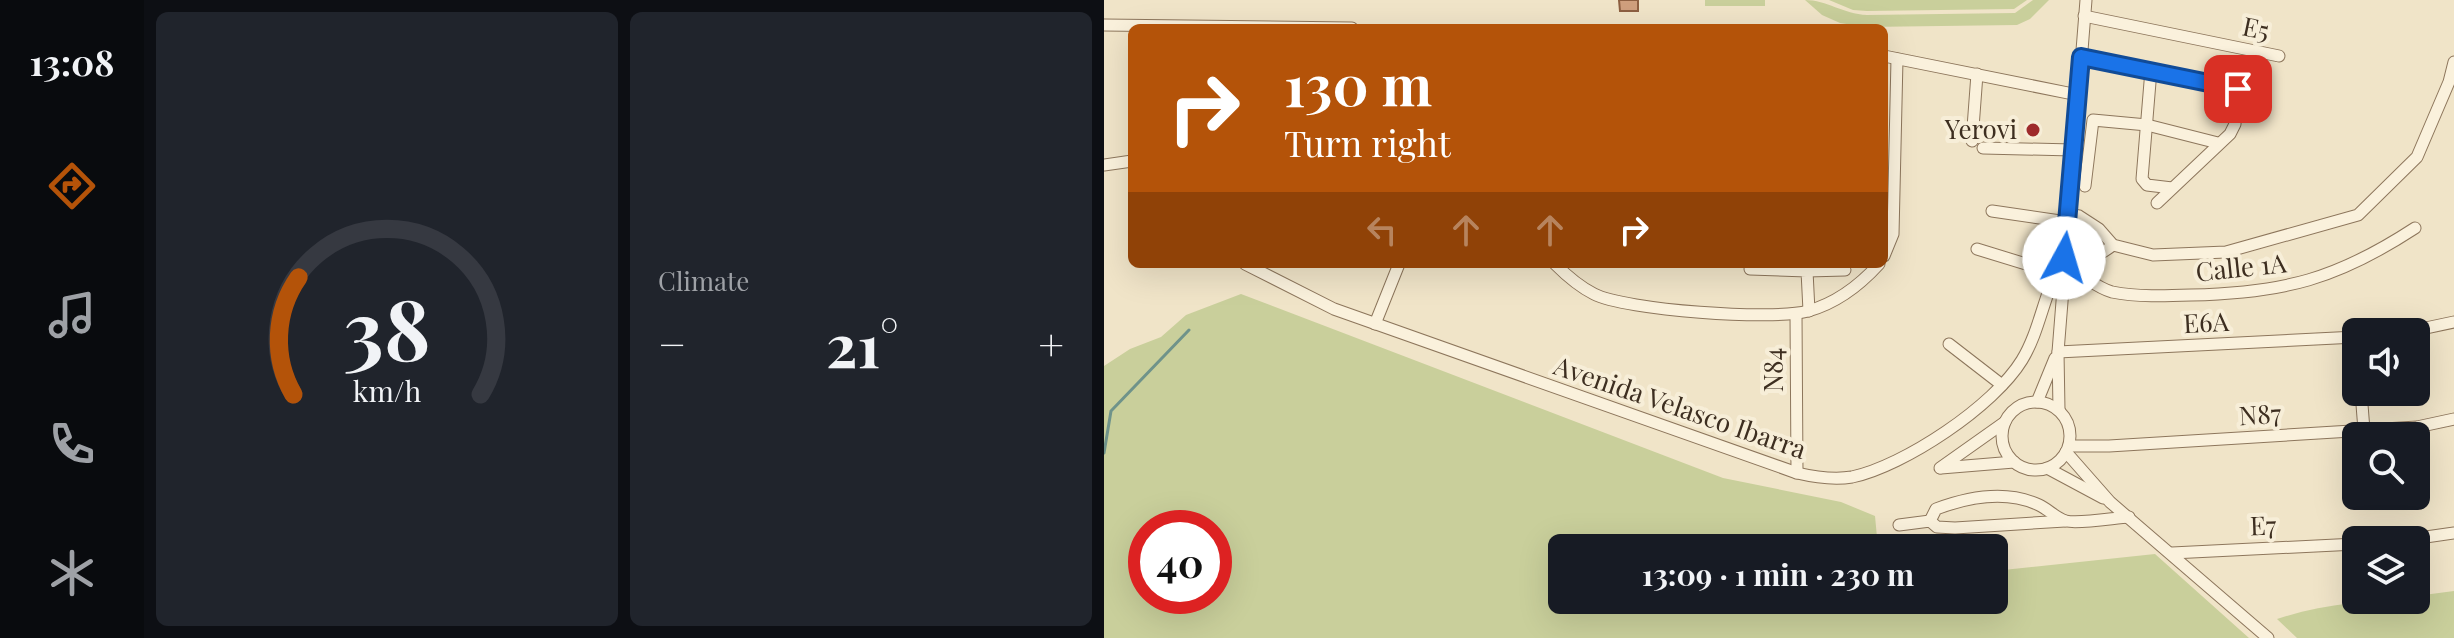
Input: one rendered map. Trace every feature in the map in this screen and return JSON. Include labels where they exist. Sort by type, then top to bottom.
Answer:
[{"type":"street","points":[[2059,410],[2037,402],[2021,405],[2005,422],[1940,468],[2014,462],[2030,469],[2047,468],[2061,459],[2068,449],[2069,427],[2059,410],[2061,266],[2068,218],[2086,0]]},
{"type":"street","name":"E5","points":[[2084,16],[2279,56]]},
{"type":"street","points":[[1104,25],[1128,26]]},
{"type":"street","points":[[1888,57],[2078,95]]},
{"type":"street","points":[[2081,57],[2238,89],[2233,129],[2157,203]]},
{"type":"street","points":[[1888,246],[1893,234],[1889,183],[1897,59]]},
{"type":"street","points":[[1992,211],[2068,218],[2079,216],[2099,229],[2113,245],[2153,255],[2226,252],[2358,215],[2417,157],[2449,82],[2454,62]]},
{"type":"street","points":[[2151,70],[2142,179],[2147,185],[2172,188]]},
{"type":"street","points":[[1972,141],[1977,74]]},
{"type":"street","points":[[2085,186],[2091,122],[2096,119],[2147,125],[2218,143]]},
{"type":"street","points":[[1983,148],[2073,150]]},
{"type":"street","points":[[1104,165],[1128,162]]},
{"type":"street","name":"Calle 1A","points":[[1977,249],[2075,270],[2113,292],[2164,296],[2267,291],[2308,282],[2348,268],[2415,228]]},
{"type":"street","points":[[2061,266],[2089,259],[2113,245]]},
{"type":"street","name":"Avenida Velasco Ibarra","points":[[1253,268],[1334,309],[1797,473],[1821,478],[1851,477],[1877,468],[1933,440],[2002,385],[2024,358],[2061,266]]},
{"type":"street","points":[[1375,324],[1397,268]]},
{"type":"street","points":[[1560,268],[1596,295],[1634,305],[1754,315],[1796,314],[1835,301],[1875,268]]},
{"type":"street","points":[[1750,269],[1845,270]]},
{"type":"street","points":[[1807,271],[1809,311]]},
{"type":"street","name":"N84","points":[[1796,314],[1797,473]]},
{"type":"street","points":[[2430,327],[2454,322]]},
{"type":"street","name":"E6A","points":[[2058,352],[2342,338]]},
{"type":"street","points":[[1949,344],[2002,385]]},
{"type":"street","points":[[2037,402],[2058,352]]},
{"type":"street","name":"N87","points":[[2430,424],[2454,419]]},
{"type":"street","points":[[2005,422],[2002,430],[2004,447],[2014,462]]},
{"type":"street","name":"N87","points":[[2068,449],[2342,431]]},
{"type":"street","points":[[2068,449],[2110,502]]},
{"type":"street","points":[[2047,468],[2110,502],[2268,638]]},
{"type":"street","points":[[1930,521],[1936,509],[1964,500],[2000,496],[2039,505],[2065,521]]},
{"type":"street","points":[[1899,525],[1930,521],[1937,527],[1955,528],[2129,517]]},
{"type":"street","points":[[2430,536],[2454,533]]},
{"type":"street","name":"E7","points":[[2172,553],[2342,545]]},
{"type":"green space","points":[[1705,0],[1765,0],[1765,6],[1705,6]]},
{"type":"green space","points":[[1805,0],[1867,15],[2015,13],[2033,0],[2049,0],[2030,19],[2017,25],[1888,27],[1888,24],[1840,23],[1822,15]]},
{"type":"green space","points":[[1829,0],[2027,0],[2014,9],[1867,11],[1853,10]]},
{"type":"green space","points":[[1241,294],[1723,478],[1841,502],[1875,516],[1877,534],[1548,534],[1548,614],[2008,614],[2008,570],[2155,554],[2249,638],[1104,638],[1104,366],[1130,349],[1161,337],[1186,315]]},
{"type":"green space","points":[[2454,591],[2454,638],[2297,638],[2277,619],[2342,604],[2342,614],[2430,614],[2430,594]]},
{"type":"building","points":[[1619,0],[1638,0],[1638,11],[1620,11]]},
{"type":"waterway","points":[[1104,453],[1111,411],[1189,330]]},
{"type":"place","name":"Yerovi","points":[[2033,130]]},
{"type":"route","points":[[2064,258],[2081,57],[2238,89]]}]
